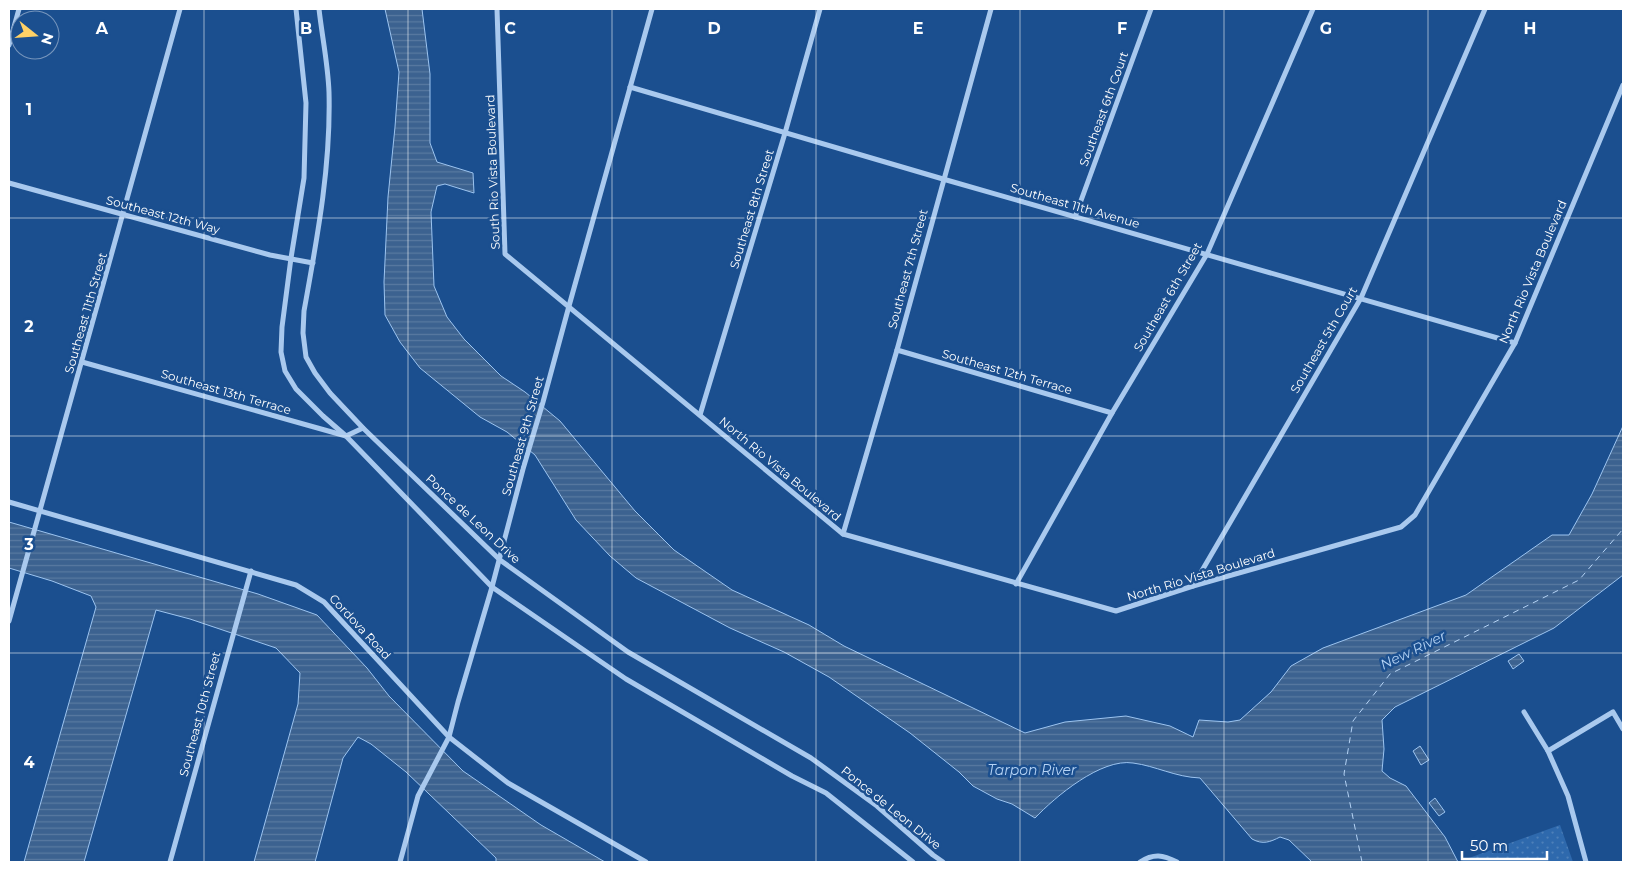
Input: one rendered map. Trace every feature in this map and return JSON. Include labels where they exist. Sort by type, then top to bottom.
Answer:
[{"type":"street","points":[[9,45],[19,9]]},
{"type":"street","name":"Southeast 11th Street","points":[[9,621],[180,9]]},
{"type":"street","points":[[296,9],[306,103],[304,178],[291,258],[282,327],[281,352],[285,371],[296,389],[346,436],[492,588],[626,679],[826,794],[914,862]]},
{"type":"street","name":"Ponce de Leon Drive","points":[[319,9],[329,91],[328,146],[303,333],[306,357],[315,373],[330,393],[363,428],[500,560],[628,652],[811,758],[877,806],[933,856],[944,862]]},
{"type":"street","name":"South Rio Vista Boulevard","points":[[497,9],[505,254],[568,306]]},
{"type":"street","name":"Southeast 9th Street","points":[[400,862],[418,796],[449,737],[500,560],[523,469],[544,402],[568,306],[652,9]]},
{"type":"street","name":"Southeast 8th Street","points":[[700,415],[785,133],[820,9]]},
{"type":"street","name":"Southeast 7th Street","points":[[843,534],[991,9]]},
{"type":"street","name":"Southeast 6th Court","points":[[1076,217],[1151,9]]},
{"type":"street","name":"Southeast 6th Street","points":[[1016,584],[1112,413],[1207,254],[1313,9]]},
{"type":"street","name":"Southeast 5th Court","points":[[1192,586],[1361,298],[1485,9]]},
{"type":"street","name":"North Rio Vista Boulevard","points":[[568,306],[843,534],[1116,611],[1192,586],[1401,527],[1415,515],[1515,343],[1623,86]]},
{"type":"street","name":"Southeast 11th Avenue","points":[[630,87],[943,180],[1515,343]]},
{"type":"street","name":"Southeast 12th Way","points":[[9,182],[270,255],[312,263]]},
{"type":"street","name":"Southeast 12th Terrace","points":[[896,350],[1112,413]]},
{"type":"street","name":"Southeast 13th Terrace","points":[[82,362],[346,436]]},
{"type":"street","points":[[346,436],[363,428]]},
{"type":"street","name":"Cordova Road","points":[[9,502],[296,585],[324,602],[449,737],[508,783],[646,862]]},
{"type":"street","name":"Southeast 10th Street","points":[[170,862],[251,571]]},
{"type":"street","points":[[1524,712],[1548,751],[1568,796],[1586,862]]},
{"type":"street","points":[[1548,751],[1613,712],[1623,729]]},
{"type":"street","points":[[1140,862],[1148,857],[1165,856],[1177,862]]},
{"type":"shaded area","points":[[1560,825],[1573,862],[1458,862]]},
{"type":"water","points":[[385,9],[422,9],[430,74],[430,143],[437,162],[473,173],[474,193],[445,184],[437,186],[431,212],[434,286],[447,317],[464,339],[501,376],[525,392],[560,421],[635,511],[674,550],[732,590],[809,625],[844,646],[1025,733],[1065,722],[1126,716],[1170,726],[1193,737],[1199,720],[1228,722],[1240,720],[1271,692],[1291,666],[1323,648],[1466,595],[1552,535],[1569,535],[1592,494],[1623,426],[1623,575],[1554,628],[1395,707],[1382,720],[1384,749],[1382,771],[1390,778],[1406,786],[1445,837],[1458,862],[1312,862],[1289,840],[1280,837],[1263,842],[1252,839],[1200,778],[1182,776],[1133,763],[1120,763],[1093,773],[1066,790],[1035,818],[1012,804],[997,799],[973,786],[959,772],[910,733],[829,677],[784,652],[730,628],[636,578],[610,556],[576,520],[535,455],[507,432],[480,417],[420,368],[400,342],[385,315],[384,282],[388,197],[399,72]]},
{"type":"water","points":[[9,522],[258,594],[317,615],[367,668],[389,696],[463,771],[541,825],[605,862],[496,862],[496,858],[406,772],[371,744],[358,737],[343,758],[315,862],[254,862],[298,704],[300,673],[276,648],[190,619],[156,610],[84,862],[24,862],[96,607],[91,596],[52,581],[9,568]]},
{"type":"water","points":[[1519,654],[1524,661],[1513,669],[1508,661]]},
{"type":"water","points":[[1420,746],[1429,760],[1421,765],[1413,751]]},
{"type":"water","points":[[1435,798],[1445,812],[1439,816],[1429,803]]},
{"type":"ferry route","points":[[1362,862],[1344,774],[1353,721],[1390,674],[1579,580],[1623,529]]},
{"type":"water label","name":"New River","points":[[1413,650]]},
{"type":"water label","name":"Tarpon River","points":[[1032,770]]}]
